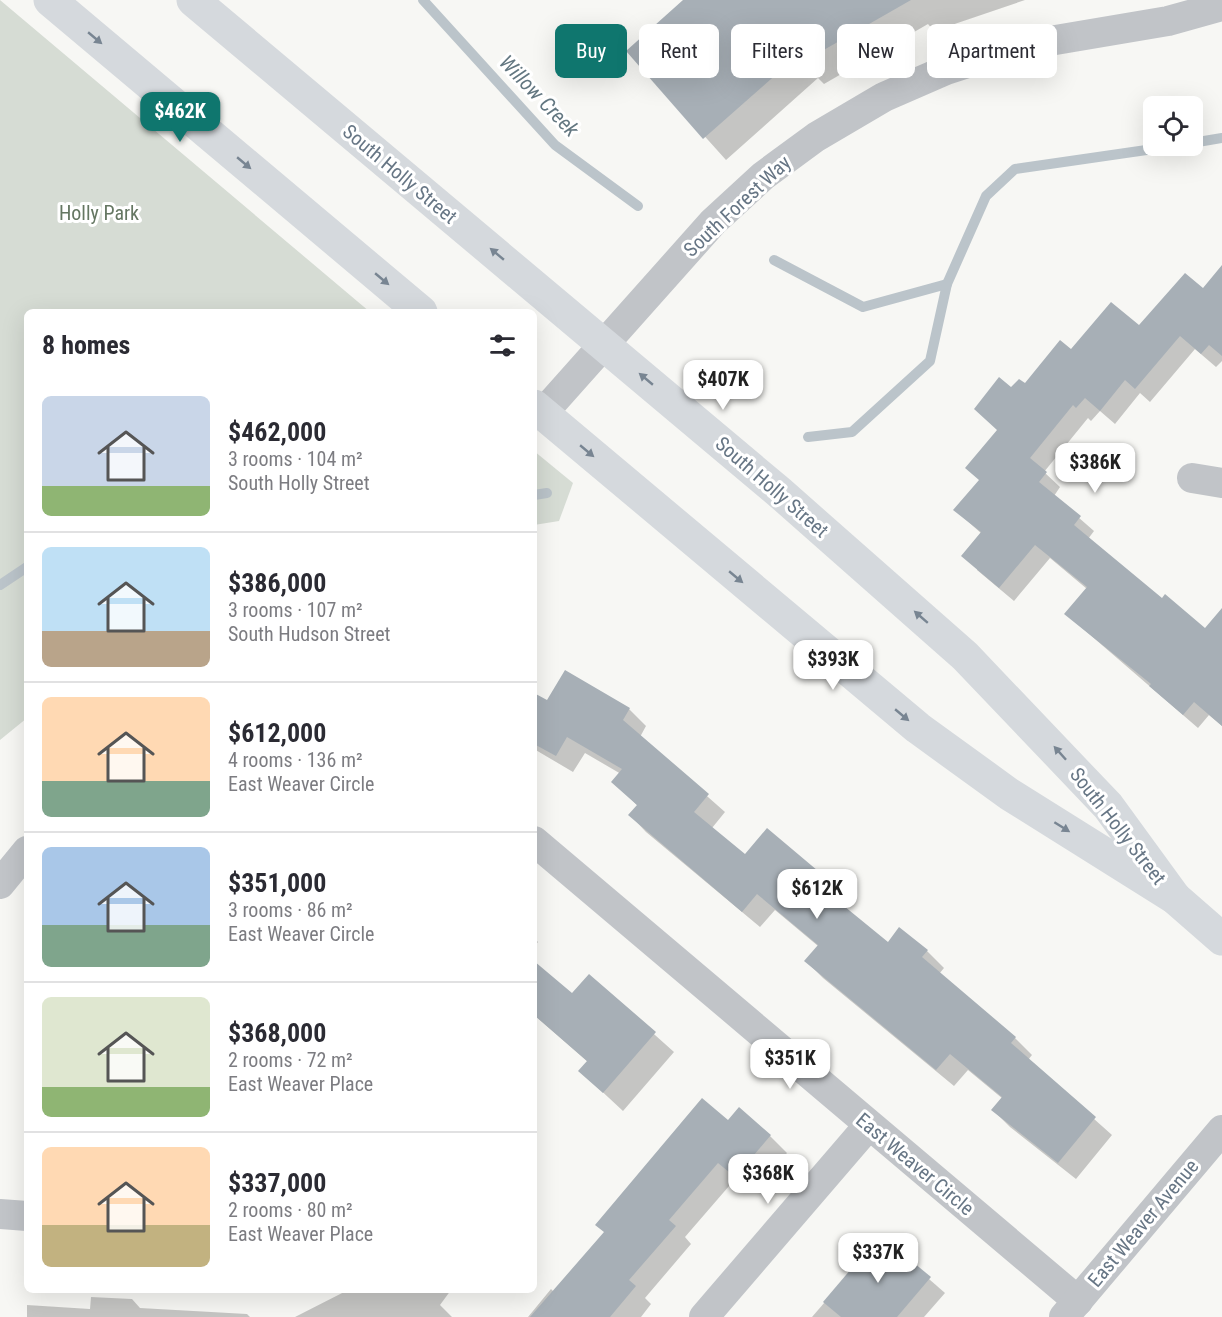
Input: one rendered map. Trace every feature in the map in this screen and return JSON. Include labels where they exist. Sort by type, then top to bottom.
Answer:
[{"type":"main road","points":[[50,0],[417,309]]},
{"type":"main road","name":"South Holly Street","points":[[193,0],[779,492],[965,656],[1108,806],[1174,898]]},
{"type":"main road","name":"South Holly Street","points":[[538,410],[918,728],[1009,795],[1174,898],[1222,939]]},
{"type":"street","name":"South Forest Way","points":[[538,410],[603,343],[713,222],[763,176],[816,137],[884,97],[946,70],[1020,46],[1168,21],[1222,6]]},
{"type":"street","points":[[1192,478],[1222,483]]},
{"type":"street","name":"East Weaver Circle","points":[[537,844],[869,1125],[1071,1309]]},
{"type":"street","points":[[0,884],[24,855]]},
{"type":"street","points":[[704,1317],[869,1125]]},
{"type":"street","name":"East Weaver Avenue","points":[[1071,1309],[1222,1130]]},
{"type":"street","points":[[0,1214],[24,1216]]},
{"type":"green space","name":"Holly Park","points":[[0,0],[366,309],[24,309],[24,720],[0,740]]},
{"type":"green space","points":[[537,453],[573,483],[559,521],[537,525]]},
{"type":"building","points":[[683,0],[911,0],[869,24],[837,24],[837,42],[825,49],[825,24],[731,24],[731,78],[772,78],[703,139],[650,78],[719,78],[719,24],[656,24]]},
{"type":"building","points":[[639,39],[639,66],[627,52]]},
{"type":"building","points":[[1222,265],[1222,356],[1209,345],[1201,354],[1180,336],[1135,389],[1125,380],[1100,411],[1085,398],[1076,408],[1073,405],[1030,458],[1047,472],[1039,482],[1081,516],[1074,525],[1162,598],[1165,594],[1205,628],[1222,608],[1222,726],[1194,702],[1183,715],[1149,686],[1151,684],[1064,614],[1087,587],[1035,545],[999,588],[961,556],[981,532],[953,510],[979,480],[965,468],[997,430],[974,409],[999,377],[1011,387],[1019,379],[1025,383],[1060,340],[1071,349],[1111,302],[1139,325],[1185,273],[1203,288]]},
{"type":"building","points":[[565,670],[630,708],[623,720],[709,794],[694,812],[745,854],[767,828],[824,876],[817,884],[888,942],[899,927],[928,950],[922,957],[1016,1037],[1011,1043],[1096,1117],[1058,1163],[991,1110],[1002,1097],[950,1054],[936,1070],[804,961],[818,945],[757,894],[742,912],[628,815],[637,805],[611,782],[622,769],[567,737],[556,756],[537,746],[537,695],[547,700]]},
{"type":"building","points":[[537,964],[572,993],[589,974],[656,1032],[603,1093],[578,1071],[587,1061],[537,1018]]},
{"type":"building","points":[[702,1098],[728,1120],[739,1107],[771,1135],[735,1177],[718,1163],[669,1220],[676,1226],[629,1280],[636,1286],[610,1317],[530,1317],[604,1232],[595,1225]]},
{"type":"building","points":[[880,1235],[931,1277],[897,1317],[841,1317],[823,1302]]},
{"type":"waterway","name":"Willow Creek","points":[[423,0],[555,145],[638,206]]},
{"type":"waterway","points":[[1203,141],[1222,138]]},
{"type":"waterway","points":[[808,437],[852,432],[930,361],[947,284],[986,196],[1015,169],[1143,150]]},
{"type":"waterway","name":"Willow Creek","points":[[774,260],[863,307],[947,284]]},
{"type":"waterway","points":[[537,495],[547,493]]},
{"type":"waterway","points":[[0,585],[24,569]]}]
